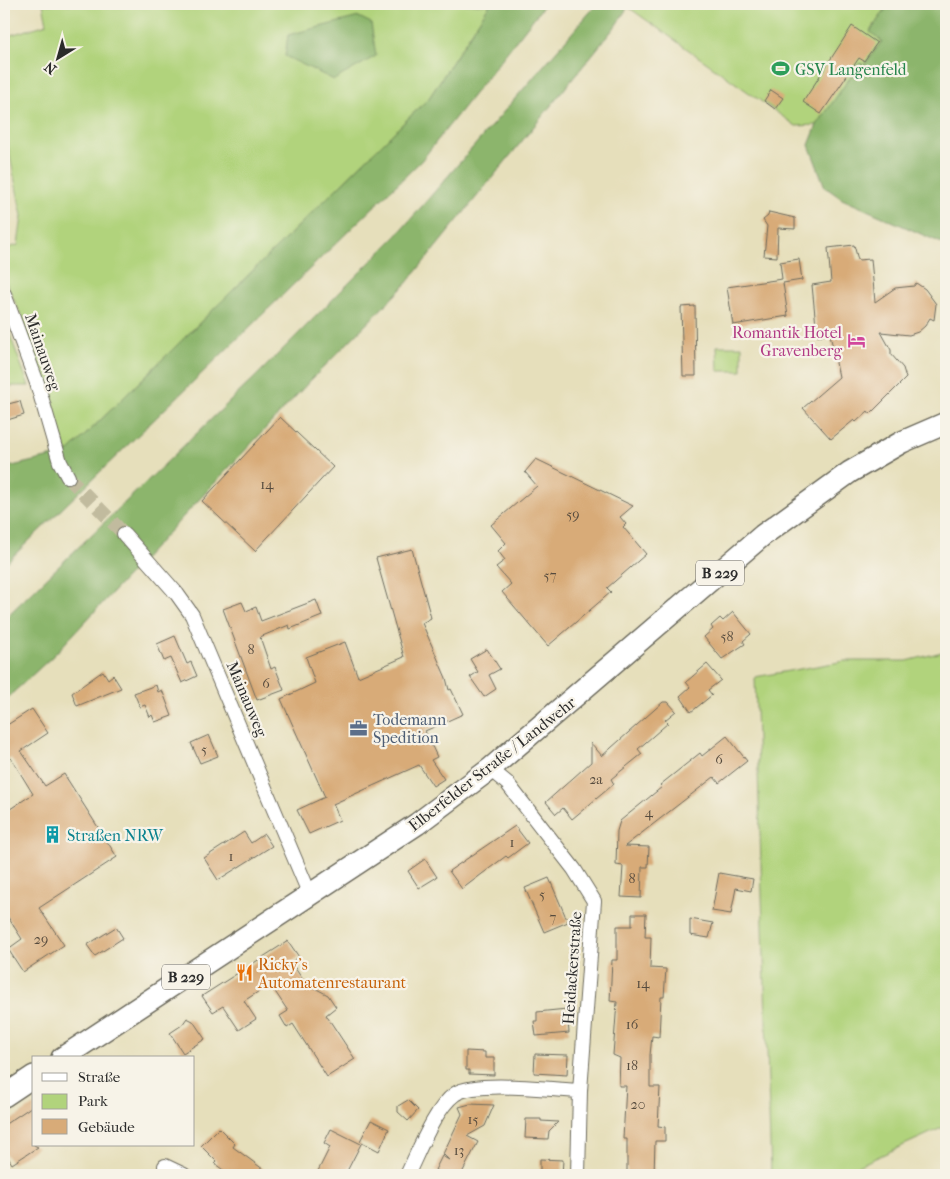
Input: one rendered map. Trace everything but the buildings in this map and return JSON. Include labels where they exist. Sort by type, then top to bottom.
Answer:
[{"type":"main road","name":"Elberfelder Straße / Landwehr","points":[[65,1056],[414,826],[490,769],[764,535],[850,472],[902,442],[946,423]]},
{"type":"main road","points":[[4,1096],[32,1077]]},
{"type":"street","name":"Mainauweg","points":[[4,294],[37,383],[60,462],[68,477]]},
{"type":"street","name":"Mainauweg","points":[[124,534],[177,594],[192,615],[310,895]]},
{"type":"street","name":"Heidackerstraße","points":[[490,769],[506,783],[574,869],[594,901],[580,1091],[578,1175]]},
{"type":"street","points":[[407,1175],[444,1105],[456,1093],[473,1088],[498,1087],[580,1091]]},
{"type":"street","points":[[165,1166],[184,1175]]},
{"type":"green space","points":[[43,4],[490,4],[429,98],[67,453],[24,322],[4,278],[4,249],[18,245],[22,216],[4,127],[4,37],[47,24]]},
{"type":"green space","points":[[490,4],[545,4],[421,161],[4,565],[4,468],[67,453],[429,98]]},
{"type":"green space","points":[[597,4],[630,4],[614,28],[405,285],[309,382],[54,655],[4,701],[4,619],[252,380],[397,235]]},
{"type":"green space","points":[[630,4],[889,4],[870,31],[882,41],[864,66],[860,63],[817,125],[796,126],[628,7]]},
{"type":"green space","points":[[889,4],[946,4],[946,245],[842,199],[825,187],[809,145],[817,125],[860,63],[864,65],[882,41],[870,32]]},
{"type":"green space","points":[[359,17],[371,23],[376,56],[334,80],[285,56],[288,35]]},
{"type":"green space","points":[[4,319],[29,386],[4,386]]},
{"type":"green space","points":[[717,346],[742,346],[742,371],[718,371]]},
{"type":"green space","points":[[946,651],[946,1126],[838,1175],[771,1175],[755,677],[845,661],[907,661]]},
{"type":"tunnel","points":[[68,477],[124,534]]},
{"type":"place","name":"GSV Langenfeld","points":[[781,69]]},
{"type":"place","name":"Romantik Hotel Gravenberg","points":[[856,341]]},
{"type":"place","name":"Todemann Spedition","points":[[359,728]]},
{"type":"place","name":"Straßen NRW","points":[[53,835]]},
{"type":"place","name":"Ricky's Automatenrestaurant","points":[[244,973]]}]
